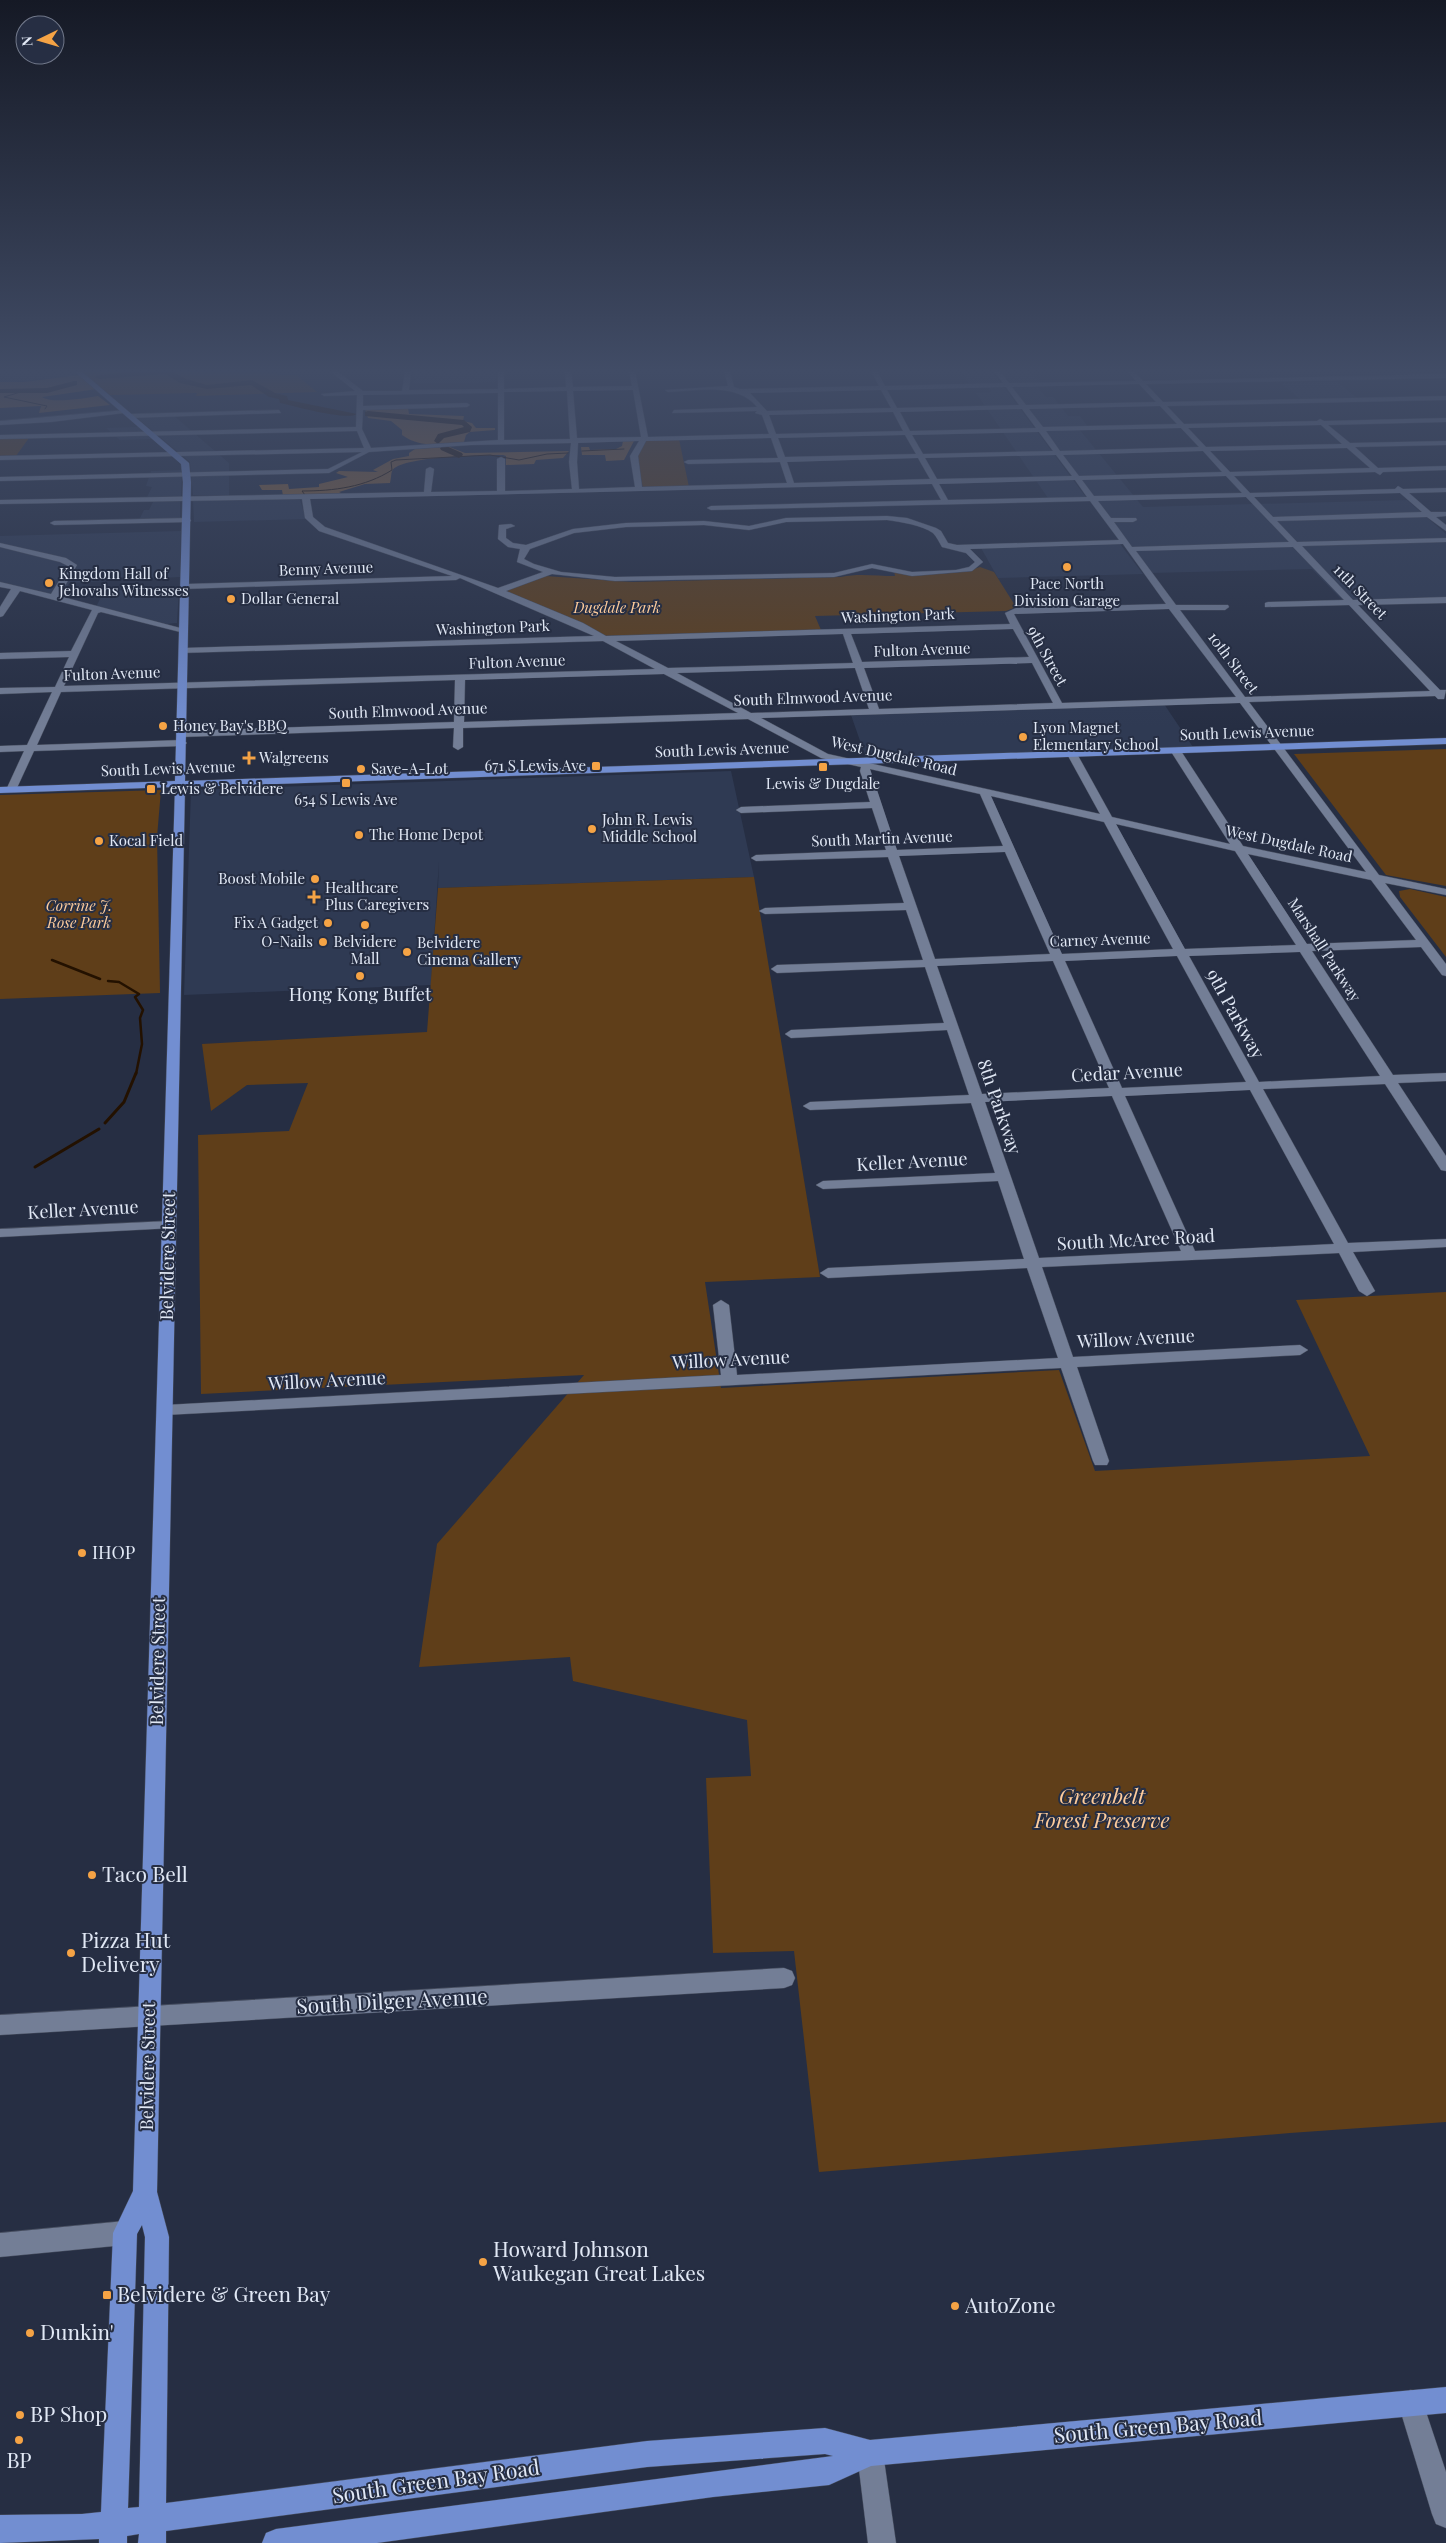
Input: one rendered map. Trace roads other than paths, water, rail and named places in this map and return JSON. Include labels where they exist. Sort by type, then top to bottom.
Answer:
[{"type":"main road","name":"Belvidere Street","points":[[152,2531],[157,2237],[145,2192],[182,784],[181,686],[186,587],[187,490]]},
{"type":"main road","name":"South Lewis Avenue","points":[[5,790],[1446,741]]},
{"type":"main road","points":[[811,762],[820,753]]},
{"type":"main road","name":"Belvidere Street","points":[[114,2534],[125,2233],[145,2192]]},
{"type":"main road","name":"South Green Bay Road","points":[[276,2543],[713,2484],[829,2472],[870,2454],[1446,2400]]},
{"type":"main road","name":"South Green Bay Road","points":[[0,2530],[82,2528],[114,2534],[152,2531],[647,2454],[825,2442],[870,2454]]},
{"type":"street","points":[[427,495],[428,490]]},
{"type":"street","points":[[0,502],[187,498],[306,498],[649,490]]},
{"type":"street","points":[[793,490],[801,506]]},
{"type":"street","points":[[939,490],[946,503]]},
{"type":"street","name":"10th Street","points":[[1084,490],[1446,972]]},
{"type":"street","name":"11th Street","points":[[1242,490],[1441,693],[1446,702]]},
{"type":"street","points":[[711,508],[1446,490]]},
{"type":"street","points":[[1402,491],[1446,529]]},
{"type":"street","name":"West Dugdale Road","points":[[306,498],[309,518],[322,529],[467,578],[580,625],[820,753],[866,766],[1109,820],[1446,892]]},
{"type":"street","points":[[1270,519],[1446,514]]},
{"type":"street","points":[[887,518],[904,520],[934,530],[938,533],[942,542],[951,547],[969,551],[975,555],[979,562],[972,568],[956,572],[912,574],[872,566],[834,576],[616,579],[577,577],[550,572],[520,560],[522,551],[527,547],[573,531],[610,526],[704,523],[749,528],[786,520],[887,518]]},
{"type":"street","points":[[54,523],[187,520]]},
{"type":"street","points":[[1107,520],[1133,520]]},
{"type":"street","points":[[511,526],[502,527],[502,539],[504,542],[527,547]]},
{"type":"street","points":[[951,547],[1295,544],[1446,540]]},
{"type":"street","points":[[0,545],[62,560],[73,565],[56,594],[52,597]]},
{"type":"street","points":[[498,591],[550,572]]},
{"type":"street","name":"Benny Avenue","points":[[186,587],[467,578]]},
{"type":"street","points":[[0,584],[184,630]]},
{"type":"street","points":[[0,614],[18,588]]},
{"type":"street","points":[[1277,616],[1268,606],[1442,600],[1446,607]]},
{"type":"street","points":[[1172,607],[1224,606]]},
{"type":"street","name":"9th Street","points":[[1060,705],[1009,613],[1031,610],[1172,607]]},
{"type":"street","points":[[5,790],[31,748],[94,612],[99,609]]},
{"type":"street","name":"Washington Park","points":[[183,651],[1015,626]]},
{"type":"street","points":[[846,631],[875,711]]},
{"type":"street","points":[[0,656],[75,654]]},
{"type":"street","name":"Fulton Avenue","points":[[0,691],[1034,660]]},
{"type":"street","points":[[458,747],[460,677]]},
{"type":"street","name":"South Elmwood Avenue","points":[[0,749],[460,724],[1441,693]]},
{"type":"street","name":"Marshall Parkway","points":[[1175,750],[1446,1167]]},
{"type":"street","name":"9th Parkway","points":[[1072,754],[1367,1291]]},
{"type":"street","name":"8th Parkway","points":[[866,766],[865,771],[876,805],[1101,1461]]},
{"type":"street","points":[[984,792],[1190,1256]]},
{"type":"street","points":[[741,810],[876,805]]},
{"type":"street","name":"South Martin Avenue","points":[[756,858],[1009,849]]},
{"type":"street","points":[[765,911],[911,906]]},
{"type":"street","name":"Carney Avenue","points":[[776,969],[1424,943]]},
{"type":"street","points":[[791,1034],[952,1026]]},
{"type":"street","name":"Cedar Avenue","points":[[810,1106],[1446,1077]]},
{"type":"street","name":"Keller Avenue","points":[[823,1185],[1003,1177]]},
{"type":"street","name":"Keller Avenue","points":[[0,1233],[169,1225]]},
{"type":"street","name":"South McAree Road","points":[[828,1273],[1446,1243]]},
{"type":"street","points":[[721,1305],[730,1380]]},
{"type":"street","name":"Willow Avenue","points":[[165,1410],[1300,1350]]},
{"type":"street","name":"South Dilger Avenue","points":[[0,2025],[784,1978]]},
{"type":"street","points":[[0,2245],[125,2233]]},
{"type":"street","points":[[1411,2403],[1446,2514]]},
{"type":"street","points":[[870,2454],[882,2543]]},
{"type":"waterway","points":[[305,495],[302,491],[330,490]]},
{"type":"waterway","points":[[52,960],[100,979]]},
{"type":"waterway","points":[[108,981],[119,982],[139,994],[135,997],[143,1010],[140,1018],[142,1044],[136,1074]]},
{"type":"waterway","points":[[105,1123],[124,1102],[136,1073]]},
{"type":"waterway","points":[[35,1167],[99,1129]]},
{"type":"place","name":"Pace North Division Garage","points":[[1067,567]]},
{"type":"place","name":"Kingdom Hall of Jehovahs Witnesses","points":[[49,583]]},
{"type":"place","name":"Dollar General","points":[[231,599]]},
{"type":"place","name":"Honey Bay's BBQ","points":[[163,726]]},
{"type":"place","name":"Lyon Magnet Elementary School","points":[[1023,737]]},
{"type":"place","name":"Walgreens","points":[[249,758]]},
{"type":"place","name":"671 S Lewis Ave","points":[[596,766]]},
{"type":"place","name":"Lewis & Dugdale","points":[[823,767]]},
{"type":"place","name":"Save-A-Lot","points":[[361,769]]},
{"type":"place","name":"654 S Lewis Ave","points":[[346,783]]},
{"type":"place","name":"Lewis & Belvidere","points":[[151,789]]},
{"type":"place","name":"John R. Lewis Middle School","points":[[592,829]]},
{"type":"place","name":"The Home Depot","points":[[359,835]]},
{"type":"place","name":"Kocal Field","points":[[99,841]]},
{"type":"place","name":"Boost Mobile","points":[[315,879]]},
{"type":"place","name":"Healthcare Plus Caregivers","points":[[314,897]]},
{"type":"place","name":"Fix A Gadget","points":[[328,923]]},
{"type":"place","name":"Belvidere Mall","points":[[365,925]]},
{"type":"place","name":"O-Nails","points":[[323,942]]},
{"type":"place","name":"Belvidere Cinema Gallery","points":[[407,952]]},
{"type":"place","name":"Hong Kong Buffet","points":[[360,976]]},
{"type":"place","name":"IHOP","points":[[82,1553]]},
{"type":"place","name":"Taco Bell","points":[[92,1875]]},
{"type":"place","name":"Pizza Hut Delivery","points":[[71,1953]]},
{"type":"place","name":"Howard Johnson Waukegan Great Lakes","points":[[483,2262]]},
{"type":"place","name":"Belvidere & Green Bay","points":[[107,2295]]},
{"type":"place","name":"AutoZone","points":[[955,2306]]},
{"type":"place","name":"Dunkin'","points":[[30,2333]]},
{"type":"place","name":"BP Shop","points":[[20,2415]]},
{"type":"place","name":"BP","points":[[19,2440]]},
{"type":"park label","name":"Dugdale Park","points":[[617,608]]},
{"type":"park label","name":"Corrine J. Rose Park","points":[[79,914]]},
{"type":"park label","name":"Greenbelt Forest Preserve","points":[[1102,1809]]}]
